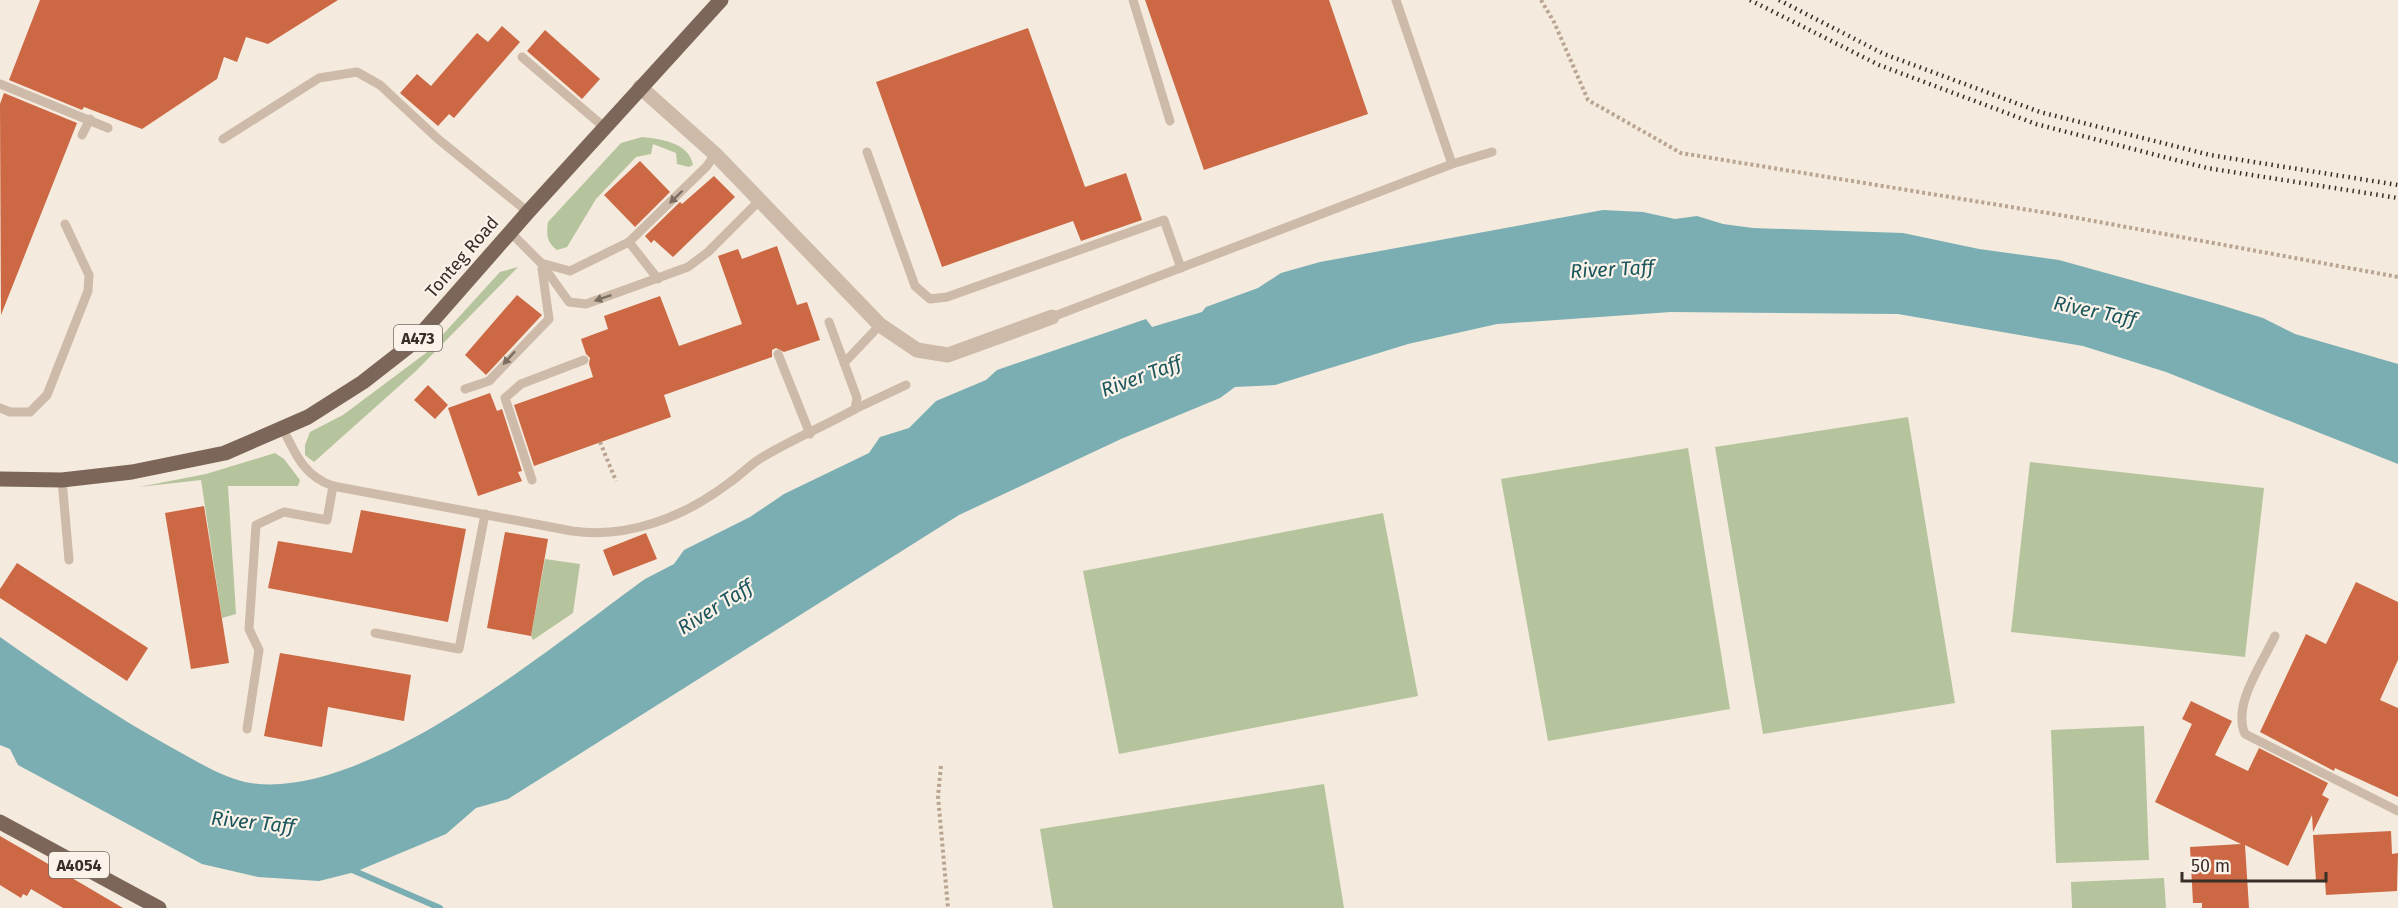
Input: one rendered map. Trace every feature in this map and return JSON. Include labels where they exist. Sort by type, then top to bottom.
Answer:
[{"type":"main road","name":"Tonteg Road","points":[[0,479],[62,480],[179,464],[225,453],[308,417],[363,382],[413,343],[604,126],[721,0]]},
{"type":"main road","name":"A4054","points":[[0,822],[159,908]]},
{"type":"street","points":[[640,87],[715,154],[880,325],[917,350],[948,355],[1052,317]]},
{"type":"lane","points":[[1133,0],[1170,121]]},
{"type":"lane","points":[[1396,0],[1452,164]]},
{"type":"lane","points":[[522,57],[604,126]]},
{"type":"lane","points":[[223,139],[319,78],[357,72],[380,85],[438,139],[528,212]]},
{"type":"lane","points":[[0,84],[108,128]]},
{"type":"lane","points":[[82,135],[90,119]]},
{"type":"lane","points":[[867,152],[915,286],[930,299],[947,297],[1164,220],[1181,268]]},
{"type":"lane","points":[[1052,317],[1452,164],[1492,152]]},
{"type":"lane","points":[[541,263],[570,271],[629,243],[707,166],[715,154]]},
{"type":"lane","points":[[510,232],[541,263],[569,302],[586,304],[688,267],[708,252],[760,200]]},
{"type":"lane","points":[[0,408],[10,412],[30,412],[47,395],[88,291],[89,275],[65,224]]},
{"type":"lane","points":[[629,243],[658,279]]},
{"type":"lane","points":[[465,389],[489,381],[549,319],[547,292],[541,263]]},
{"type":"lane","points":[[829,322],[857,398],[855,409]]},
{"type":"lane","points":[[844,363],[880,325]]},
{"type":"lane","points":[[778,354],[810,434]]},
{"type":"lane","points":[[532,480],[505,398],[521,384],[584,360]]},
{"type":"lane","points":[[283,429],[302,467],[317,481],[333,486],[592,534],[649,525],[705,499],[756,462],[855,409],[906,385]]},
{"type":"lane","points":[[62,480],[69,560]]},
{"type":"lane","points":[[247,729],[259,650],[249,629],[256,525],[284,512],[327,520],[333,486]]},
{"type":"lane","points":[[375,633],[459,649],[485,514]]},
{"type":"lane","points":[[2275,636],[2241,709],[2240,723],[2245,735],[2398,811]]},
{"type":"path","points":[[1541,0],[1554,22],[1588,100],[1681,153],[2072,217],[2398,278]]},
{"type":"path","points":[[600,442],[616,481]]},
{"type":"path","points":[[941,766],[938,796],[948,908]]},
{"type":"green space","points":[[642,137],[673,143],[686,151],[693,165],[689,167],[677,164],[676,153],[653,144],[651,154],[636,157],[596,199],[567,247],[557,250],[548,238],[548,222],[621,143]]},
{"type":"green space","points":[[518,267],[416,371],[314,462],[305,455],[305,445],[310,432],[343,415],[426,353],[500,272]]},
{"type":"green space","points":[[1908,417],[1955,703],[1763,734],[1715,447]]},
{"type":"green space","points":[[1688,448],[1730,709],[1548,741],[1501,479]]},
{"type":"green space","points":[[275,453],[284,459],[300,480],[298,486],[228,486],[236,614],[222,618],[201,480],[139,487],[206,474]]},
{"type":"green space","points":[[2030,462],[2264,488],[2245,657],[2011,632]]},
{"type":"green space","points":[[1383,513],[1418,696],[1119,754],[1083,571]]},
{"type":"green space","points":[[545,559],[580,564],[573,613],[533,640],[531,636]]},
{"type":"green space","points":[[2144,726],[2149,860],[2056,863],[2051,730]]},
{"type":"green space","points":[[1324,784],[1344,908],[1053,908],[1040,829]]},
{"type":"green space","points":[[2164,878],[2166,908],[2072,908],[2071,882]]},
{"type":"water","name":"River Taff","points":[[1603,210],[1643,212],[1675,219],[1697,216],[1723,224],[1753,228],[1903,233],[1979,249],[2059,260],[2263,318],[2295,334],[2398,364],[2398,464],[2166,372],[2083,346],[1898,314],[1671,312],[1497,324],[1408,344],[1275,385],[1235,387],[1220,398],[1121,439],[959,515],[508,799],[476,808],[446,834],[355,872],[319,881],[258,877],[202,864],[18,765],[10,749],[0,745],[0,637],[130,724],[227,776],[245,782],[292,783],[344,770],[399,746],[509,679],[645,579],[674,564],[684,550],[750,517],[784,494],[869,453],[880,437],[909,428],[936,401],[986,380],[997,370],[1146,319],[1152,327],[1202,312],[1206,307],[1258,288],[1281,273],[1320,262]]},
{"type":"building","points":[[40,0],[338,0],[268,44],[246,37],[237,62],[224,57],[217,79],[142,129],[84,107],[82,110],[9,80]]},
{"type":"building","points":[[1145,0],[1329,0],[1368,114],[1204,170]]},
{"type":"building","points":[[502,26],[520,42],[454,118],[449,114],[438,126],[400,93],[417,74],[431,86],[477,33],[488,42]]},
{"type":"building","points":[[1028,28],[1085,187],[1126,173],[1142,220],[1081,241],[1073,221],[942,267],[876,82]]},
{"type":"building","points":[[545,30],[600,79],[582,99],[527,51]]},
{"type":"building","points":[[4,93],[77,123],[1,315],[0,104]]},
{"type":"building","points":[[640,161],[670,192],[635,227],[604,195]]},
{"type":"building","points":[[714,176],[735,197],[673,257],[654,240],[651,243],[645,236],[680,202],[682,204]]},
{"type":"building","points":[[777,246],[797,305],[807,302],[820,340],[784,352],[776,348],[772,350],[772,357],[664,395],[671,417],[534,466],[514,405],[593,377],[589,364],[590,358],[586,354],[581,339],[608,329],[604,316],[660,296],[679,346],[742,324],[718,256],[738,249],[742,259]]},
{"type":"building","points":[[517,295],[542,315],[486,375],[465,355]]},
{"type":"building","points":[[428,385],[448,405],[435,419],[414,400]]},
{"type":"building","points":[[490,393],[497,411],[502,409],[522,471],[518,472],[522,481],[478,496],[448,408]]},
{"type":"building","points":[[204,506],[229,663],[191,669],[165,513]]},
{"type":"building","points":[[361,510],[466,529],[448,622],[268,588],[278,541],[352,553]]},
{"type":"building","points":[[505,532],[548,539],[531,636],[487,628]]},
{"type":"building","points":[[646,533],[657,559],[613,576],[603,550]]},
{"type":"building","points":[[17,563],[148,648],[127,681],[0,598],[0,589]]},
{"type":"building","points":[[2356,582],[2398,602],[2398,660],[2380,700],[2398,708],[2398,797],[2335,768],[2334,771],[2260,732],[2306,634],[2326,644]]},
{"type":"building","points":[[280,653],[411,675],[404,721],[328,707],[322,747],[264,736]]},
{"type":"building","points":[[2191,701],[2232,721],[2215,755],[2248,771],[2259,748],[2328,783],[2322,795],[2329,799],[2313,832],[2312,815],[2288,866],[2245,845],[2249,908],[2202,908],[2202,903],[2193,903],[2190,847],[2241,844],[2155,802],[2192,724],[2182,719]]},
{"type":"building","points":[[2391,831],[2392,854],[2398,853],[2397,891],[2326,895],[2325,881],[2316,881],[2313,835]]},
{"type":"building","points":[[0,836],[123,908],[63,908],[31,889],[27,896],[23,894],[21,898],[0,885]]},
{"type":"waterway","points":[[350,869],[440,908]]},
{"type":"railway","points":[[1750,0],[1879,65],[2036,124],[2207,168],[2398,198]]},
{"type":"railway","points":[[1779,0],[1884,54],[2040,112],[2210,155],[2398,185]]}]
